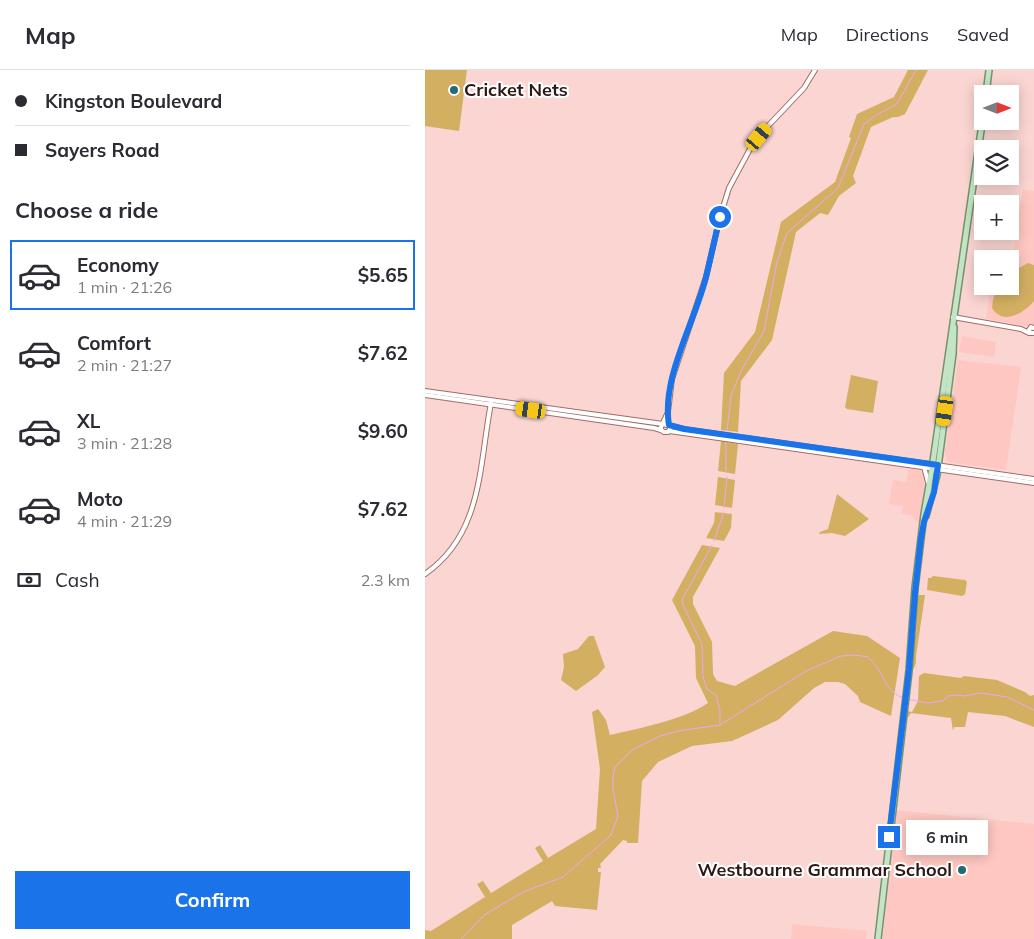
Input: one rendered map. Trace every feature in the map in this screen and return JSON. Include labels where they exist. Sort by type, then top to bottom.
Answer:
[{"type":"main road","points":[[987,85],[989,70]]},
{"type":"main road","points":[[924,521],[931,503],[959,275],[981,130]]},
{"type":"main road","points":[[878,939],[915,592],[929,488],[940,448],[953,354],[954,318]]},
{"type":"street","points":[[669,431],[668,412],[672,379],[706,277],[729,188],[750,149],[768,126],[804,88],[815,70]]},
{"type":"street","points":[[954,318],[1032,331]]},
{"type":"street","points":[[425,393],[602,418],[663,424],[684,429],[951,471],[984,473]]},
{"type":"street","points":[[425,574],[438,564],[451,548],[471,514],[478,488],[491,402]]},
{"type":"street","points":[[661,430],[668,412]]},
{"type":"street","points":[[602,418],[664,432],[767,442]]},
{"type":"street","points":[[940,448],[945,466]]},
{"type":"street","points":[[834,452],[924,467],[935,468],[945,466],[1034,481]]},
{"type":"street","points":[[924,467],[929,488]]},
{"type":"shaded area","points":[[425,70],[467,70],[459,131],[425,126]]},
{"type":"shaded area","points":[[908,70],[928,70],[905,114],[871,127],[853,176],[856,183],[839,196],[828,215],[820,213],[796,232],[772,340],[741,381],[738,432],[721,430],[724,373],[755,332],[781,222],[835,182],[851,138],[849,137],[857,114],[894,97]]},
{"type":"shaded area","points":[[1023,189],[1034,191],[1034,325],[1027,326],[986,319],[990,295],[1019,295],[1019,250],[1014,250],[1015,240],[1019,240],[1019,215]]},
{"type":"shaded area","points":[[1028,263],[1034,265],[1034,301],[1025,310],[1013,316],[1002,316],[992,308],[994,295],[1019,295],[1019,268]]},
{"type":"shaded area","points":[[962,336],[996,342],[994,357],[959,352]]},
{"type":"shaded area","points":[[958,360],[1021,367],[1006,470],[947,462],[945,452]]},
{"type":"shaded area","points":[[851,375],[878,381],[873,413],[847,409],[845,407]]},
{"type":"shaded area","points":[[721,441],[738,444],[735,474],[718,471]]},
{"type":"shaded area","points":[[909,469],[923,471],[925,480],[919,524],[911,515],[902,514],[903,506],[889,504],[893,480],[906,482]]},
{"type":"shaded area","points":[[718,477],[735,480],[732,508],[715,505]]},
{"type":"shaded area","points":[[837,494],[869,519],[845,536],[832,533],[819,534],[828,529]]},
{"type":"shaded area","points":[[715,512],[732,514],[731,528],[724,541],[706,538],[714,523]]},
{"type":"shaded area","points":[[702,545],[720,548],[693,597],[693,604],[712,642],[713,674],[717,681],[735,686],[833,631],[867,636],[900,658],[891,716],[860,702],[858,696],[845,684],[825,682],[814,688],[778,720],[732,741],[692,746],[658,762],[642,781],[638,843],[627,843],[627,841],[623,840],[600,864],[601,868],[598,868],[598,872],[601,872],[597,910],[555,906],[552,901],[512,925],[512,939],[425,939],[425,930],[431,931],[485,897],[477,884],[483,881],[491,893],[543,861],[535,848],[540,845],[548,858],[596,829],[600,769],[592,712],[598,709],[606,720],[610,735],[674,719],[708,703],[696,678],[695,646],[672,600]]},
{"type":"shaded area","points":[[933,576],[965,580],[967,582],[965,594],[962,596],[927,590],[928,578]]},
{"type":"shaded area","points":[[919,595],[925,595],[916,663],[913,670],[911,670],[916,635],[917,601]]},
{"type":"shaded area","points":[[589,636],[594,636],[605,667],[598,675],[576,691],[561,680],[564,667],[563,654],[578,649]]},
{"type":"shaded area","points":[[924,673],[997,680],[1030,696],[1034,695],[1034,727],[1005,716],[968,712],[965,727],[954,727],[953,731],[951,718],[911,713],[906,720],[906,711],[912,712],[918,701],[919,676]]},
{"type":"shaded area","name":"Westbourne Grammar School","points":[[895,810],[1034,824],[1034,939],[883,939]]},
{"type":"shaded area","points":[[792,924],[867,931],[866,939],[791,939]]},
{"type":"waterway","points":[[727,431],[731,396],[741,371],[764,331],[777,262],[787,233],[838,188],[864,124],[897,104],[916,70]]},
{"type":"waterway","points":[[726,442],[726,473]]},
{"type":"waterway","points":[[724,508],[727,477]]},
{"type":"waterway","points":[[714,541],[724,512]]},
{"type":"waterway","points":[[712,545],[682,600],[702,644],[703,677],[707,689],[716,695],[720,710],[720,725]]},
{"type":"waterway","points":[[461,939],[484,915],[523,892],[563,877],[611,835],[618,816],[613,789],[615,767],[632,750],[660,736],[678,731],[720,725],[806,671],[841,656],[855,655],[868,657],[879,670],[891,690],[903,698]]},
{"type":"waterway","points":[[907,699],[928,703],[943,701],[948,696],[981,693],[1007,697],[1034,710]]},
{"type":"place","name":"Cricket Nets","points":[[454,90]]},
{"type":"place","name":"Westbourne Grammar School","points":[[962,870]]},
{"type":"route","points":[[720,217],[706,277],[672,379],[668,412],[669,425],[684,429],[938,465],[934,492],[921,538],[909,670],[889,837]]}]
